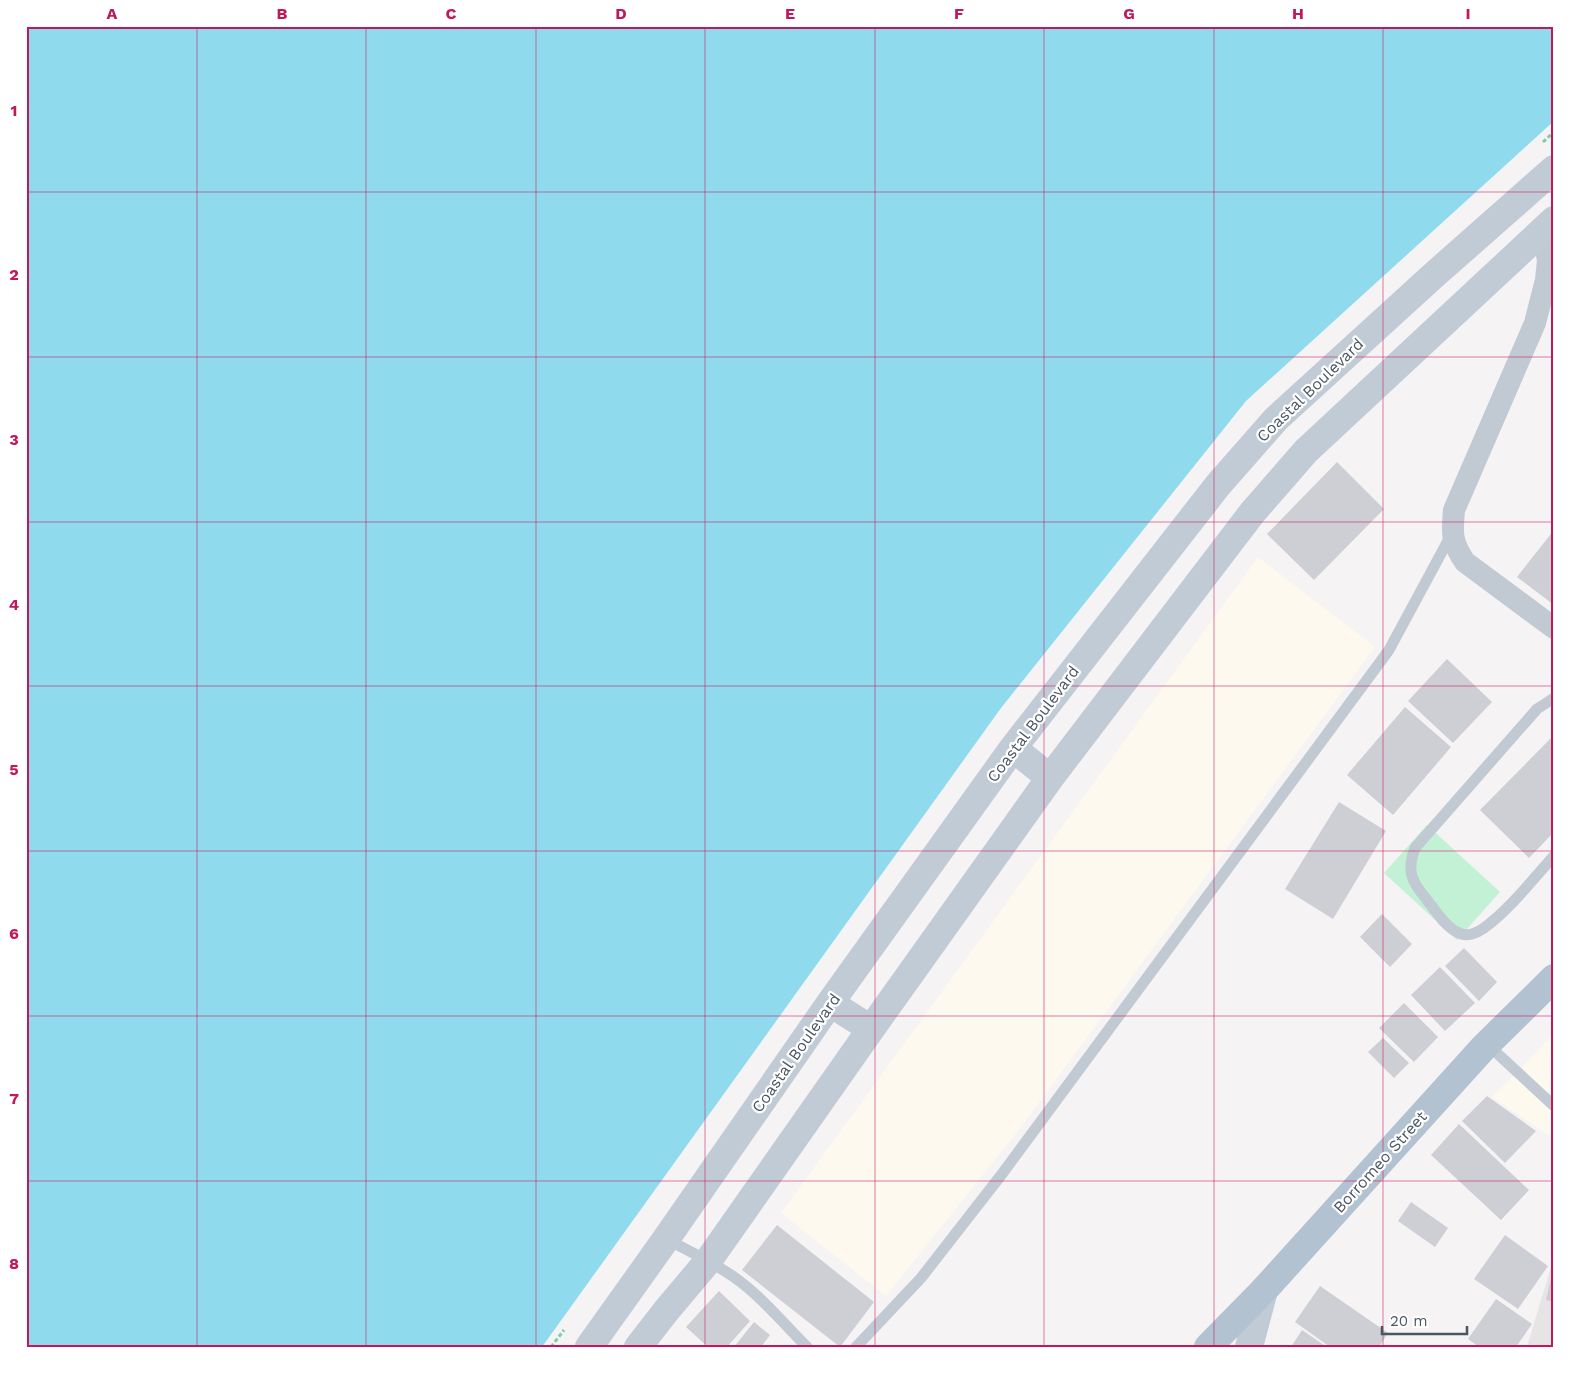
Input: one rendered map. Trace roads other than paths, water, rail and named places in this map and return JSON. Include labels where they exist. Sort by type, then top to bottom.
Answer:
[{"type":"main road","name":"Borromeo Street","points":[[1208,1347],[1264,1290],[1487,1044],[1554,978]]},
{"type":"street","name":"Coastal Boulevard","points":[[589,1347],[830,1003],[1013,748],[1218,485],[1276,419],[1434,274],[1554,169]]},
{"type":"street","points":[[638,1347],[708,1261],[871,1028],[1050,778],[1252,513],[1306,451],[1548,225]]},
{"type":"street","points":[[1548,225],[1546,280],[1535,323],[1454,510],[1452,533],[1456,549],[1465,562],[1554,628]]},
{"type":"street","points":[[1434,274],[1461,306]]},
{"type":"street","points":[[1218,485],[1252,513]]},
{"type":"street","points":[[1013,748],[1050,778]]},
{"type":"street","points":[[830,1003],[871,1028]]},
{"type":"street","points":[[1249,1347],[1264,1290]]},
{"type":"lane","points":[[856,1347],[921,1278],[1002,1174],[1389,650],[1452,533]]},
{"type":"lane","points":[[1554,698],[1537,709],[1415,848],[1410,861],[1411,875],[1416,887],[1452,930],[1461,934],[1471,935],[1484,928],[1503,911],[1554,856]]},
{"type":"lane","points":[[1487,1044],[1554,1106]]},
{"type":"lane","points":[[666,1239],[708,1261],[734,1278],[757,1296],[807,1347]]},
{"type":"water","points":[[26,26],[1554,26],[1554,121],[1246,401],[1001,708],[542,1347],[26,1347]]}]
